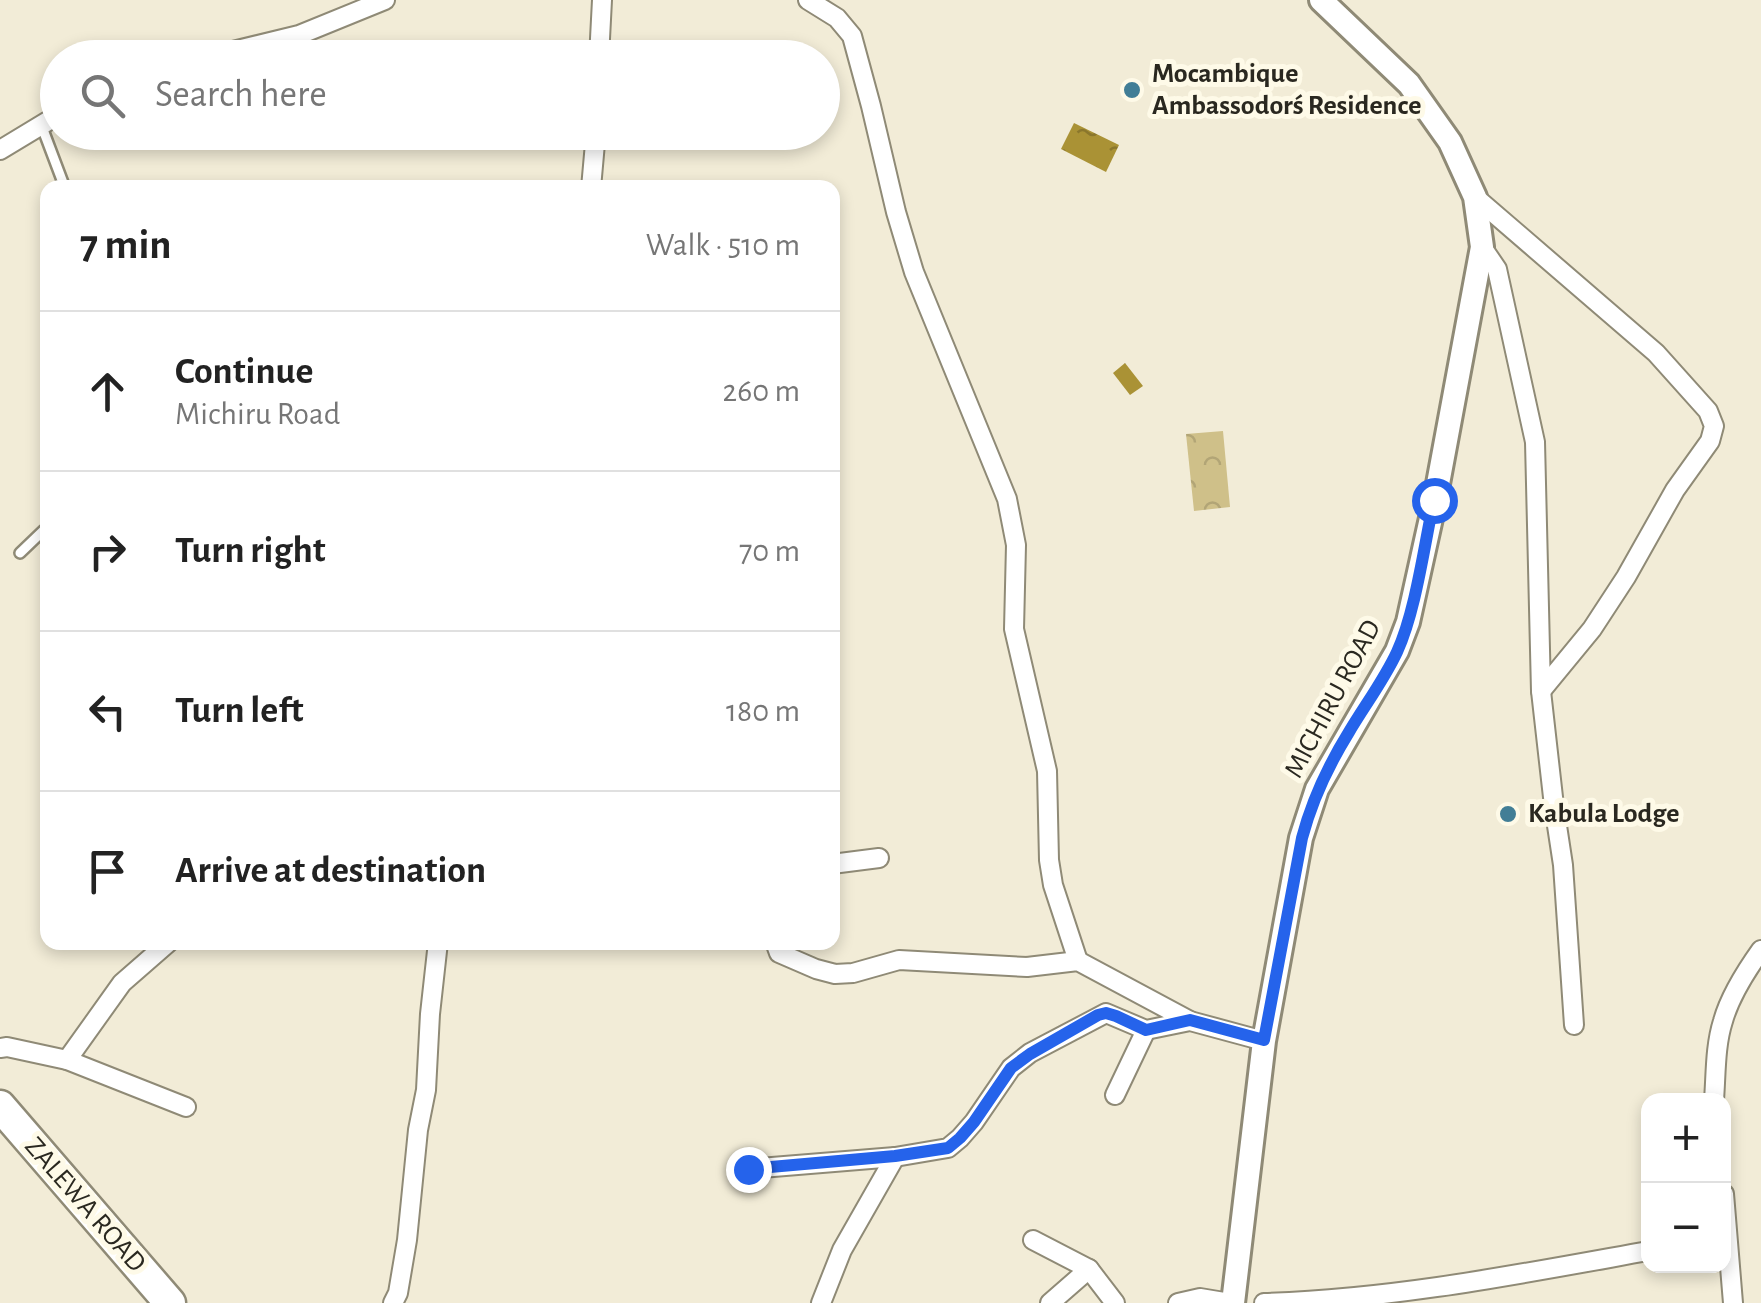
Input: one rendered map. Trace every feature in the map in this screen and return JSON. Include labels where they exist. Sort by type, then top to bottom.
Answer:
[{"type":"highway","name":"ZALEWA ROAD","points":[[0,1106],[170,1303]]},
{"type":"street","points":[[278,40],[385,0]]},
{"type":"street","points":[[601,40],[602,0]]},
{"type":"street","points":[[808,0],[838,18],[852,36],[914,272],[1007,499],[1016,544],[1014,629],[1046,771],[1049,860],[1053,885],[1078,961]]},
{"type":"street","name":"MICHIRU ROAD","points":[[1232,1303],[1264,1040],[1302,838],[1317,789],[1397,651],[1408,622],[1444,456],[1482,247],[1475,197],[1450,142],[1409,84],[1321,0]]},
{"type":"street","points":[[0,150],[40,128]]},
{"type":"street","points":[[592,180],[594,150]]},
{"type":"street","points":[[1475,197],[1656,353],[1708,411],[1714,426],[1710,442],[1675,490],[1626,577],[1592,629],[1541,691]]},
{"type":"street","points":[[1482,247],[1497,268],[1535,442],[1541,691],[1563,865],[1574,1025]]},
{"type":"street","points":[[840,863],[879,858]]},
{"type":"street","points":[[67,1060],[122,983],[161,950]]},
{"type":"street","points":[[393,1303],[407,1240],[426,1090],[437,950]]},
{"type":"street","points":[[778,950],[836,974],[900,960],[1026,967],[1078,961],[1190,1020],[1264,1040]]},
{"type":"street","points":[[1714,1093],[1723,1020],[1761,950]]},
{"type":"street","points":[[748,1169],[948,1148],[974,1122],[1011,1068],[1098,1015],[1116,1016],[1146,1030],[1190,1020]]},
{"type":"street","points":[[1115,1095],[1146,1030]]},
{"type":"street","points":[[0,1048],[67,1060],[186,1107]]},
{"type":"street","points":[[821,1303],[842,1250],[895,1156]]},
{"type":"street","points":[[1034,1240],[1090,1269],[1116,1303]]},
{"type":"street","points":[[1264,1303],[1409,1292],[1641,1252]]},
{"type":"street","points":[[1050,1303],[1090,1269]]},
{"type":"street","points":[[1730,1273],[1733,1303]]},
{"type":"street","points":[[1178,1303],[1200,1298],[1232,1303]]},
{"type":"lane","points":[[51,150],[62,180]]},
{"type":"lane","points":[[20,553],[40,534]]},
{"type":"green space","points":[[1223,431],[1230,507],[1194,511],[1186,434]]},
{"type":"water","points":[[1074,123],[1119,145],[1106,172],[1061,149]]},
{"type":"water","points":[[1125,363],[1143,386],[1130,395],[1113,373]]},
{"type":"place","name":"Mocambique Ambassodorś Residence","points":[[1132,90]]},
{"type":"place","name":"Kabula Lodge","points":[[1508,814]]},
{"type":"route","points":[[748,1169],[948,1148],[974,1122],[1011,1068],[1106,1013],[1146,1030],[1190,1020],[1264,1040],[1310,808],[1317,789],[1397,651],[1408,622],[1434,500]]}]
